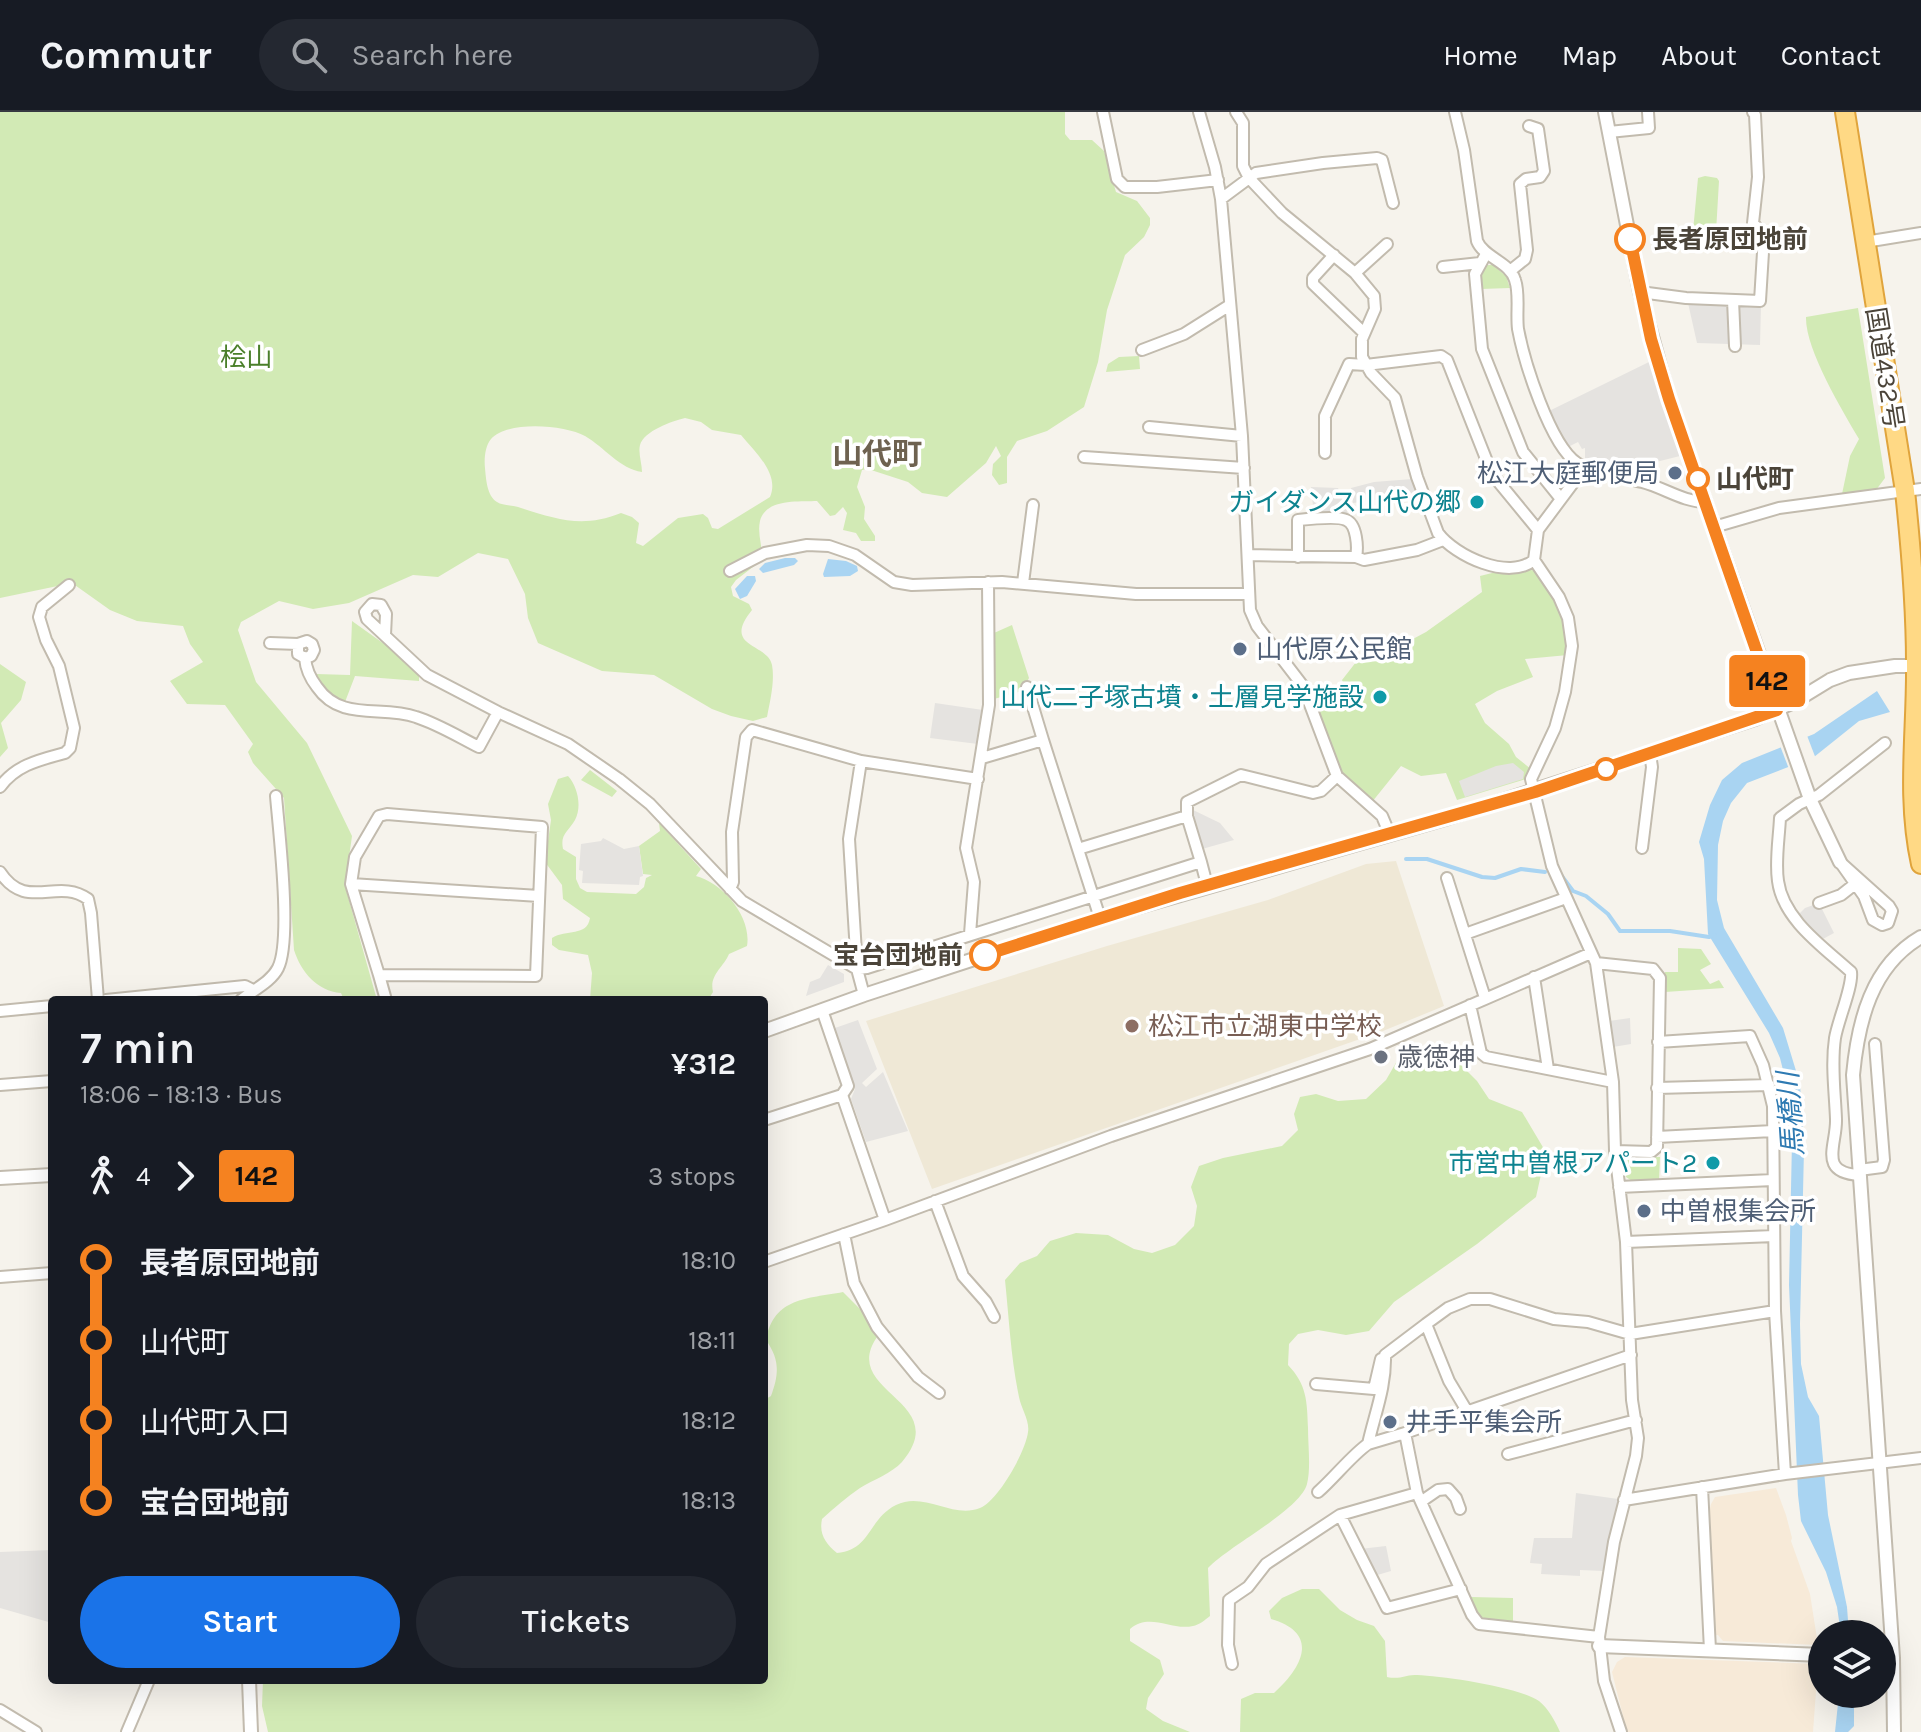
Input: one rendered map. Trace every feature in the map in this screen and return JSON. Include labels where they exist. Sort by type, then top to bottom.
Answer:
[{"type":"highway","name":"国道432号","points":[[1845,112],[1865,242],[1913,490],[1919,666],[1912,801],[1921,864]]},
{"type":"street","points":[[1103,112],[1117,179],[1125,187],[1157,187],[1218,180]]},
{"type":"street","points":[[1199,112],[1221,199],[1242,436],[1250,610],[1257,626],[1303,686],[1337,776],[1382,816],[1390,835]]},
{"type":"street","points":[[1236,112],[1243,123],[1243,166],[1249,178],[1282,213],[1355,273],[1375,301],[1361,352],[1366,365],[1395,398],[1420,487],[1443,540],[1476,562],[1512,566],[1527,565],[1534,560]]},
{"type":"street","points":[[1455,112],[1464,150],[1477,241],[1483,258],[1475,274],[1482,349],[1523,452],[1561,499]]},
{"type":"street","points":[[1605,112],[1640,292],[1669,399],[1777,710],[1810,799],[1840,862],[1864,896],[1873,920],[1882,925],[1888,923],[1892,911],[1889,906],[1840,862]]},
{"type":"street","points":[[1609,132],[1649,128],[1648,112]]},
{"type":"street","points":[[1640,292],[1686,298],[1760,301],[1764,236],[1753,223],[1758,177],[1753,112]]},
{"type":"street","points":[[1510,271],[1525,259],[1527,250],[1520,184],[1526,179],[1540,177],[1544,171],[1538,129],[1529,126]]},
{"type":"street","points":[[1221,199],[1256,173],[1377,158],[1382,160],[1393,203]]},
{"type":"street","points":[[1865,242],[1921,233]]},
{"type":"street","points":[[1355,273],[1387,244]]},
{"type":"street","points":[[1334,255],[1313,278],[1313,284],[1364,333]]},
{"type":"street","points":[[1443,267],[1483,258],[1510,271],[1515,280],[1524,355],[1549,425],[1567,453],[1585,467],[1648,484],[1691,502],[1706,502]]},
{"type":"street","points":[[1733,300],[1735,346]]},
{"type":"street","points":[[1142,350],[1184,334],[1230,305]]},
{"type":"street","points":[[1325,453],[1325,416],[1349,364],[1366,365],[1431,356],[1445,358],[1492,474],[1538,530]]},
{"type":"street","points":[[1149,427],[1242,436]]},
{"type":"street","points":[[1084,457],[1244,468]]},
{"type":"street","points":[[1585,467],[1538,530],[1534,560],[1559,597],[1568,618],[1572,646],[1565,692],[1555,728],[1531,779],[1552,866],[1593,958],[1613,1082],[1615,1151],[1626,1242],[1636,1456],[1614,1542],[1599,1641],[1604,1681],[1621,1732]]},
{"type":"street","points":[[1714,527],[1779,508],[1913,490]]},
{"type":"street","points":[[1023,583],[1033,505]]},
{"type":"street","points":[[1298,557],[1298,520],[1343,519],[1351,524],[1357,544],[1356,557]]},
{"type":"street","points":[[1248,555],[1356,557],[1364,560],[1402,554],[1443,540]]},
{"type":"street","points":[[730,571],[765,553],[807,545],[829,546],[855,555],[894,582],[912,585],[988,582],[1136,594],[1249,594]]},
{"type":"street","points":[[970,934],[974,882],[966,848],[989,705],[988,582]]},
{"type":"street","points":[[0,787],[19,767],[65,753],[70,748],[74,728],[59,666],[39,617],[42,607],[69,585]]},
{"type":"street","points":[[385,635],[427,675],[568,744],[619,779],[650,804],[742,901],[857,969],[1201,862]]},
{"type":"street","points":[[270,643],[298,644],[307,641],[313,646],[313,655],[305,658],[308,674],[329,701],[344,709],[418,717],[479,747],[498,712]]},
{"type":"street","points":[[768,1030],[1100,918],[1535,792],[1777,710],[1830,680],[1849,673],[1919,666]]},
{"type":"street","points":[[1027,687],[1100,918]]},
{"type":"street","points":[[730,889],[733,882],[732,832],[746,737],[752,730],[861,761],[978,779]]},
{"type":"street","points":[[982,758],[1043,740]]},
{"type":"street","points":[[1875,1044],[1884,1160],[1882,1167],[1860,1173],[1841,1171],[1831,1153],[1836,1123],[1834,1042],[1841,1008],[1852,980],[1851,972],[1812,938],[1789,910],[1778,884],[1780,818],[1819,795],[1885,743]]},
{"type":"street","points":[[1642,848],[1652,767],[1650,754]]},
{"type":"street","points":[[861,761],[849,839],[857,969],[864,995]]},
{"type":"street","points":[[1207,885],[1187,816],[1187,802],[1241,775],[1313,793],[1321,791],[1337,776]]},
{"type":"street","points":[[246,996],[269,980],[278,968],[283,950],[276,796]]},
{"type":"street","points":[[379,975],[536,976],[542,827],[387,814],[379,816],[355,857],[351,884],[385,996]]},
{"type":"street","points":[[1078,849],[1187,816]]},
{"type":"street","points":[[0,872],[15,890],[26,893],[71,892],[88,899],[98,996]]},
{"type":"street","points":[[1447,878],[1485,998]]},
{"type":"street","points":[[351,884],[539,896]]},
{"type":"street","points":[[1819,903],[1841,895],[1855,884]]},
{"type":"street","points":[[1465,934],[1566,898]]},
{"type":"street","points":[[1886,1620],[1880,1464],[1853,1075],[1856,1043],[1866,1005],[1888,965],[1921,937]]},
{"type":"street","points":[[768,1261],[1111,1136],[1370,1049],[1534,977],[1593,958],[1657,971],[1660,978],[1657,1147],[1651,1152],[1615,1151]]},
{"type":"street","points":[[1534,977],[1548,1069]]},
{"type":"street","points":[[146,996],[245,986],[253,990]]},
{"type":"street","points":[[1470,1005],[1481,1053],[1486,1057],[1613,1082]]},
{"type":"street","points":[[0,1011],[48,1006]]},
{"type":"street","points":[[768,1119],[842,1095],[848,1086],[822,1010]]},
{"type":"street","points":[[1658,1042],[1750,1036],[1769,1085],[1773,1106],[1775,1311],[1786,1474]]},
{"type":"street","points":[[0,1085],[48,1081]]},
{"type":"street","points":[[1657,1088],[1769,1085]]},
{"type":"street","points":[[842,1095],[885,1220]]},
{"type":"street","points":[[1657,1137],[1773,1131]]},
{"type":"street","points":[[0,1178],[48,1175]]},
{"type":"street","points":[[1619,1187],[1773,1180]]},
{"type":"street","points":[[935,1201],[963,1276],[986,1302],[994,1317]]},
{"type":"street","points":[[844,1234],[854,1283],[877,1327],[918,1377],[939,1393]]},
{"type":"street","points":[[1626,1242],[1774,1236]]},
{"type":"street","points":[[0,1277],[48,1273]]},
{"type":"street","points":[[1316,1384],[1374,1389],[1380,1360],[1385,1355],[1448,1308],[1470,1299],[1490,1299],[1554,1319],[1588,1322],[1630,1334],[1775,1311]]},
{"type":"street","points":[[1426,1324],[1449,1381],[1467,1411]]},
{"type":"street","points":[[1368,1444],[1382,1399],[1386,1376],[1385,1355]]},
{"type":"street","points":[[1318,1492],[1340,1473],[1357,1451],[1368,1444],[1631,1355]]},
{"type":"street","points":[[1508,1454],[1636,1420]]},
{"type":"street","points":[[1405,1433],[1420,1497],[1479,1624],[1599,1641],[1808,1654]]},
{"type":"street","points":[[1624,1500],[1786,1474],[1921,1458]]},
{"type":"street","points":[[1702,1487],[1710,1650]]},
{"type":"street","points":[[1232,1664],[1228,1645],[1229,1600],[1248,1587],[1266,1564],[1340,1515],[1448,1489],[1460,1509]]},
{"type":"street","points":[[1340,1515],[1387,1608],[1461,1589]]},
{"type":"street","points":[[127,1732],[147,1684]]},
{"type":"street","points":[[249,1684],[251,1732]]},
{"type":"street","points":[[1892,1708],[1894,1732]]},
{"type":"street","points":[[0,1710],[36,1732]]},
{"type":"shaded area","points":[[1688,303],[1761,305],[1760,345],[1697,343]]},
{"type":"shaded area","points":[[1651,361],[1684,455],[1628,469],[1585,458],[1585,448],[1582,449],[1578,442],[1568,447],[1549,411]]},
{"type":"shaded area","points":[[1412,479],[1416,491],[1413,495],[1353,503],[1351,488],[1374,482]]},
{"type":"shaded area","points":[[1311,487],[1338,488],[1349,516],[1314,515]]},
{"type":"shaded area","points":[[935,703],[983,710],[978,744],[930,738]]},
{"type":"shaded area","points":[[1513,763],[1524,772],[1523,779],[1465,797],[1459,781],[1496,766]]},
{"type":"shaded area","points":[[1191,809],[1220,823],[1234,840],[1202,849]]},
{"type":"shaded area","points":[[603,838],[624,849],[639,846],[643,876],[639,885],[582,883],[583,871],[579,870],[581,844]]},
{"type":"shaded area","name":"松江市立湖東中学校","points":[[1396,861],[1444,1006],[1383,1031],[932,1189],[866,1021],[1268,900],[1366,864]]},
{"type":"shaded area","points":[[1819,903],[1834,933],[1821,940],[1799,914]]},
{"type":"shaded area","points":[[828,965],[844,974],[844,982],[806,996],[810,982],[820,978]]},
{"type":"shaded area","points":[[1630,1018],[1631,1044],[1613,1047],[1609,1021]]},
{"type":"shaded area","points":[[858,1020],[877,1069],[862,1083],[866,1087],[883,1072],[908,1131],[866,1142],[851,1099],[855,1089],[835,1028]]},
{"type":"shaded area","points":[[1776,1488],[1810,1594],[1814,1620],[1808,1620],[1808,1645],[1723,1641],[1715,1635],[1709,1512],[1715,1497]]},
{"type":"shaded area","points":[[1576,1493],[1618,1499],[1604,1571],[1580,1570],[1580,1576],[1541,1574],[1542,1564],[1530,1563],[1534,1538],[1572,1538]]},
{"type":"shaded area","points":[[1386,1546],[1391,1571],[1374,1576],[1360,1549]]},
{"type":"shaded area","points":[[48,1550],[48,1622],[0,1608],[0,1552]]},
{"type":"shaded area","points":[[1625,1657],[1808,1664],[1808,1708],[1815,1708],[1813,1732],[1627,1732],[1612,1672],[1617,1662]]},
{"type":"green space","name":"桧山","points":[[0,112],[1065,112],[1065,134],[1070,140],[1092,140],[1104,151],[1116,192],[1137,201],[1150,218],[1144,237],[1125,255],[1107,310],[1098,362],[1084,407],[1047,431],[1017,441],[1007,457],[1007,483],[999,485],[992,475],[993,464],[1001,456],[996,446],[986,463],[947,497],[922,493],[908,482],[868,469],[862,470],[857,487],[865,507],[864,519],[875,541],[861,541],[856,533],[843,530],[847,513],[843,507],[830,516],[817,501],[793,502],[776,505],[763,514],[759,526],[762,560],[731,587],[733,596],[749,604],[752,610],[741,632],[744,638],[763,652],[772,665],[773,684],[767,717],[753,721],[731,716],[712,709],[654,675],[602,671],[538,643],[528,618],[525,594],[508,559],[478,553],[438,577],[413,575],[349,603],[313,609],[279,601],[241,622],[238,630],[256,682],[307,743],[352,836],[345,886],[376,996],[342,996],[317,984],[301,966],[294,950],[284,798],[253,763],[248,752],[253,744],[225,705],[187,704],[170,681],[203,662],[190,644],[183,626],[137,621],[110,610],[72,583],[0,598]],"holes":[[[685,418],[701,422],[712,430],[741,435],[759,456],[772,480],[770,497],[718,529],[712,528],[703,514],[678,518],[643,546],[636,543],[639,523],[621,513],[595,520],[571,521],[499,503],[489,492],[485,464],[487,445],[499,433],[510,429],[537,426],[576,432],[626,467],[642,472],[640,445],[653,431]]]},
{"type":"green space","points":[[1705,176],[1719,181],[1716,232],[1693,231],[1698,178]]},
{"type":"green space","points":[[1487,265],[1493,265],[1506,276],[1510,288],[1481,289],[1481,271]]},
{"type":"green space","points":[[1858,308],[1885,478],[1876,490],[1842,494],[1850,456],[1859,439],[1818,362],[1806,317]]},
{"type":"green space","points":[[1139,356],[1140,369],[1106,372],[1108,364],[1119,357]]},
{"type":"green space","points":[[1526,569],[1536,571],[1560,610],[1566,630],[1568,655],[1525,659],[1533,677],[1497,691],[1475,704],[1485,723],[1531,769],[1529,778],[1457,800],[1446,773],[1421,776],[1401,766],[1372,802],[1337,772],[1314,704],[1346,689],[1342,680],[1360,657],[1398,647],[1426,632],[1482,592],[1480,576]]},
{"type":"green space","points":[[352,621],[394,651],[419,676],[419,681],[355,676],[345,702],[327,691],[316,674],[350,675]]},
{"type":"green space","points":[[1012,625],[1029,678],[1022,691],[994,699],[994,633]]},
{"type":"green space","points":[[0,664],[26,682],[21,700],[1,723],[8,748],[0,757]]},
{"type":"green space","points":[[590,770],[617,791],[612,797],[581,780]]},
{"type":"green space","points":[[568,776],[576,791],[578,809],[562,844],[563,849],[576,857],[576,879],[580,888],[587,892],[636,894],[644,887],[646,878],[652,875],[643,874],[639,846],[660,831],[659,823],[701,869],[696,876],[716,886],[734,903],[745,924],[747,946],[729,954],[715,976],[710,996],[590,996],[592,973],[588,955],[559,950],[552,945],[552,938],[585,928],[590,918],[563,899],[562,885],[545,862],[551,820],[548,804],[558,779]]},
{"type":"green space","points":[[1678,948],[1701,949],[1711,964],[1700,970],[1710,984],[1719,980],[1724,988],[1665,992],[1665,972],[1678,972]]},
{"type":"green space","points":[[1415,1051],[1444,1057],[1461,1065],[1489,1099],[1522,1112],[1544,1149],[1536,1197],[1477,1244],[1394,1302],[1369,1331],[1346,1335],[1318,1330],[1298,1334],[1289,1344],[1288,1365],[1305,1394],[1307,1410],[1309,1471],[1302,1494],[1292,1505],[1208,1568],[1208,1618],[1193,1626],[1145,1622],[1130,1629],[1130,1641],[1160,1660],[1164,1674],[1148,1698],[1146,1709],[1163,1721],[1190,1732],[268,1732],[262,1706],[263,1684],[768,1684],[768,1398],[776,1381],[777,1367],[768,1344],[768,1333],[776,1315],[794,1302],[843,1292],[871,1320],[877,1337],[869,1356],[872,1371],[907,1410],[915,1424],[914,1441],[902,1462],[855,1491],[822,1519],[822,1534],[837,1553],[857,1546],[880,1518],[896,1505],[917,1501],[959,1510],[980,1508],[995,1496],[1010,1474],[1028,1432],[1014,1368],[1005,1280],[1020,1263],[1037,1256],[1050,1241],[1076,1233],[1108,1235],[1134,1249],[1152,1253],[1175,1245],[1194,1226],[1197,1206],[1191,1187],[1199,1166],[1282,1146],[1298,1130],[1294,1114],[1300,1097],[1316,1094],[1338,1101],[1366,1099],[1386,1080],[1397,1061]]},
{"type":"green space","points":[[1627,1157],[1660,1157],[1659,1181],[1632,1181],[1626,1177],[1624,1164]]},
{"type":"green space","points":[[1302,1589],[1319,1589],[1340,1610],[1374,1626],[1385,1641],[1387,1677],[1413,1675],[1444,1678],[1515,1691],[1539,1701],[1560,1732],[1240,1732],[1241,1699],[1255,1693],[1274,1693],[1299,1662],[1301,1642],[1296,1633],[1271,1619],[1269,1611],[1282,1598]]},
{"type":"green space","points":[[1471,1597],[1513,1598],[1513,1626],[1485,1620],[1477,1612]]},
{"type":"water","points":[[785,558],[798,561],[794,565],[763,573],[759,569],[765,563]]},
{"type":"water","points":[[828,559],[846,561],[857,566],[858,571],[850,576],[824,577]]},
{"type":"water","points":[[747,576],[755,576],[756,581],[747,596],[740,599],[735,589]]},
{"type":"water","name":"馬橋川","points":[[1877,691],[1890,712],[1859,721],[1814,757],[1747,783],[1731,803],[1723,821],[1718,845],[1717,900],[1724,928],[1783,1028],[1800,1084],[1804,1149],[1801,1364],[1808,1397],[1819,1416],[1828,1515],[1848,1620],[1839,1620],[1826,1572],[1801,1521],[1798,1495],[1789,1285],[1792,1141],[1786,1082],[1769,1033],[1708,934],[1704,859],[1699,842],[1710,805],[1722,780],[1742,763],[1814,734]]},
{"type":"water","points":[[1838,1708],[1854,1708],[1854,1726],[1848,1732],[1835,1732]]},
{"type":"pier","points":[[1806,733],[1816,759],[1789,769],[1779,743]]},
{"type":"waterway","points":[[1406,859],[1427,859],[1482,877],[1495,878],[1521,869],[1545,872]]},
{"type":"waterway","points":[[1561,875],[1573,891],[1586,896],[1608,914],[1620,931],[1715,935]]},
{"type":"bus line","name":"142","points":[[985,955],[1180,893],[1535,792],[1777,710],[1669,399],[1651,339],[1630,239]]},
{"type":"place","name":"長者原団地前","points":[[1630,239]]},
{"type":"place","name":"松江大庭郵便局","points":[[1675,473]]},
{"type":"place","name":"山代町","points":[[1698,479]]},
{"type":"place","name":"ガイダンス山代の郷","points":[[1477,502]]},
{"type":"place","name":"山代原公民館","points":[[1240,649]]},
{"type":"place","name":"山代二子塚古墳・土層見学施設","points":[[1380,697]]},
{"type":"place","name":"宝台団地前","points":[[985,955]]},
{"type":"place","name":"松江市立湖東中学校","points":[[1132,1026]]},
{"type":"place","name":"歳徳神","points":[[1381,1057]]},
{"type":"place","name":"市営中曽根アパート2","points":[[1713,1163]]},
{"type":"place","name":"中曽根集会所","points":[[1644,1211]]},
{"type":"place","name":"井手平集会所","points":[[1390,1422]]},
{"type":"district","name":"山代町","points":[[877,454]]}]
